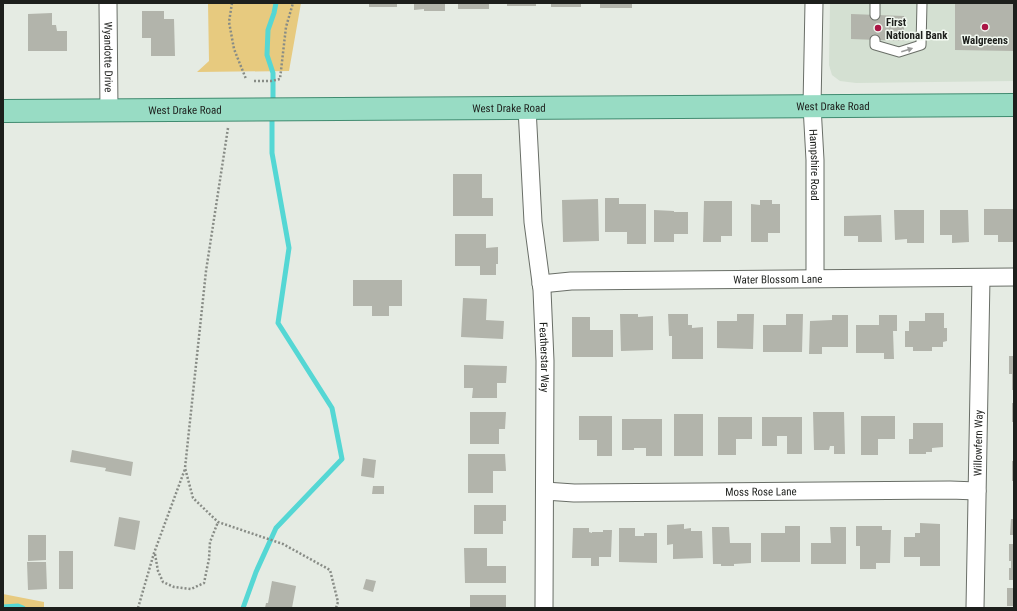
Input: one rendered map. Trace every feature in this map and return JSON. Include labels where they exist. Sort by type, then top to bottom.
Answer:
[{"type":"main road","name":"West Drake Road","points":[[3,111],[1014,105]]},
{"type":"street","name":"Wyandotte Drive","points":[[108,3],[109,110]]},
{"type":"street","name":"Hampshire Road","points":[[814,3],[812,106],[815,160],[815,278]]},
{"type":"street","name":"Featherstar Way","points":[[527,108],[533,222],[541,284],[545,361],[544,608]]},
{"type":"street","name":"Water Blossom Lane","points":[[541,284],[571,281],[1014,277]]},
{"type":"street","name":"Willowfern Way","points":[[975,608],[982,278]]},
{"type":"street","name":"Moss Rose Lane","points":[[545,491],[582,493],[977,491]]},
{"type":"lane","points":[[875,15],[876,3]]},
{"type":"lane","points":[[875,40],[875,45],[898,52],[921,45],[922,3]]},
{"type":"path","points":[[232,3],[229,22],[234,49],[246,79]]},
{"type":"path","points":[[254,81],[271,81],[280,79],[286,27],[293,3]]},
{"type":"path","points":[[138,608],[154,553],[185,468],[206,271],[240,109]]},
{"type":"path","points":[[185,468],[193,498],[218,522],[284,544],[330,570],[338,602],[336,608]]},
{"type":"path","points":[[154,553],[158,571],[163,582],[174,587],[191,589],[204,583],[209,559],[210,542],[218,522]]},
{"type":"shaded area","points":[[208,3],[301,3],[289,71],[197,72],[209,61]]},
{"type":"shaded area","points":[[830,3],[1014,3],[1014,81],[856,83],[840,81],[832,75],[829,65]]},
{"type":"shaded area","points":[[3,594],[44,602],[44,608],[3,608]]},
{"type":"building","points":[[369,3],[397,3],[397,7],[369,7]]},
{"type":"building","points":[[414,3],[445,3],[445,11],[424,11],[424,9],[414,10]]},
{"type":"building","points":[[458,3],[489,3],[489,9],[458,9]]},
{"type":"building","points":[[507,3],[536,3],[536,6],[507,6]]},
{"type":"building","points":[[551,3],[581,3],[581,7],[551,7]]},
{"type":"building","points":[[600,3],[632,3],[632,8],[600,8]]},
{"type":"building","name":"Walgreens","points":[[955,3],[1014,3],[1014,51],[955,50]]},
{"type":"building","points":[[142,11],[164,11],[164,19],[174,19],[175,56],[151,56],[151,38],[142,38]]},
{"type":"building","points":[[52,13],[52,25],[56,25],[57,31],[67,31],[67,51],[28,51],[28,14]]},
{"type":"building","name":"First National Bank","points":[[851,14],[904,16],[904,41],[851,39]]},
{"type":"building","points":[[453,174],[482,174],[482,198],[493,198],[493,216],[453,216]]},
{"type":"building","points":[[605,198],[619,198],[619,204],[646,204],[646,244],[627,244],[627,232],[605,232]]},
{"type":"building","points":[[598,199],[599,241],[563,242],[562,200]]},
{"type":"building","points":[[760,200],[772,200],[772,204],[780,204],[780,233],[768,233],[768,242],[751,242],[751,204],[760,205]]},
{"type":"building","points":[[704,201],[732,201],[732,236],[721,236],[721,242],[703,242]]},
{"type":"building","points":[[984,209],[1014,209],[1014,242],[998,242],[998,235],[984,235]]},
{"type":"building","points":[[654,210],[688,212],[688,234],[674,234],[674,242],[654,242]]},
{"type":"building","points":[[894,210],[924,210],[924,243],[907,243],[907,239],[895,240]]},
{"type":"building","points":[[940,210],[968,210],[969,242],[952,243],[952,235],[940,235]]},
{"type":"building","points":[[881,215],[882,242],[858,242],[858,236],[844,236],[844,216]]},
{"type":"building","points":[[455,234],[486,234],[486,248],[498,247],[498,264],[496,264],[496,275],[480,275],[480,266],[455,266]]},
{"type":"building","points":[[353,280],[402,280],[402,306],[389,306],[389,316],[372,316],[372,306],[353,306]]},
{"type":"building","points":[[463,298],[487,299],[486,320],[504,321],[503,339],[461,337]]},
{"type":"building","points":[[925,313],[944,313],[944,328],[947,328],[947,341],[943,342],[943,347],[932,347],[932,351],[913,351],[913,347],[905,347],[905,331],[909,331],[909,321],[925,321]]},
{"type":"building","points":[[620,314],[638,314],[638,317],[653,316],[653,350],[621,351]]},
{"type":"building","points":[[668,314],[688,314],[688,325],[692,325],[692,328],[703,327],[703,359],[672,359],[672,336],[669,336]]},
{"type":"building","points":[[737,314],[754,314],[753,349],[717,348],[717,321],[737,321]]},
{"type":"building","points":[[786,314],[803,314],[802,352],[763,352],[763,325],[786,325]]},
{"type":"building","points":[[832,315],[848,315],[848,347],[822,347],[822,354],[809,354],[810,321],[832,320]]},
{"type":"building","points":[[879,315],[897,315],[897,331],[893,331],[894,359],[884,359],[884,353],[856,353],[856,325],[879,325]]},
{"type":"building","points":[[572,317],[590,317],[590,330],[613,330],[613,357],[572,357]]},
{"type":"building","points":[[1009,356],[1014,356],[1014,390],[1012,390],[1012,374],[1009,374]]},
{"type":"building","points":[[464,365],[507,366],[506,383],[497,383],[497,398],[472,398],[473,388],[464,388]]},
{"type":"building","points":[[1012,403],[1014,403],[1014,422],[1012,422]]},
{"type":"building","points":[[470,412],[506,412],[505,429],[499,429],[499,444],[470,444]]},
{"type":"building","points":[[813,412],[844,412],[845,454],[834,454],[834,446],[830,446],[829,450],[814,450]]},
{"type":"building","points":[[674,414],[703,414],[703,456],[674,456]]},
{"type":"building","points":[[579,416],[612,416],[612,456],[597,456],[597,440],[579,440]]},
{"type":"building","points":[[861,416],[895,416],[895,439],[878,439],[878,455],[861,455]]},
{"type":"building","points":[[718,417],[752,417],[752,439],[736,439],[736,455],[718,455]]},
{"type":"building","points":[[762,417],[802,417],[802,454],[787,454],[787,436],[777,436],[777,446],[762,446]]},
{"type":"building","points":[[622,419],[662,419],[662,456],[646,456],[646,448],[622,450]]},
{"type":"building","points":[[913,423],[943,423],[943,447],[932,448],[932,452],[926,452],[926,454],[909,454],[909,439],[913,439]]},
{"type":"building","points":[[72,450],[133,462],[131,476],[105,471],[106,468],[70,462]]},
{"type":"building","points":[[468,454],[505,454],[506,471],[493,471],[493,493],[468,493]]},
{"type":"building","points":[[363,458],[376,460],[374,478],[361,476]]},
{"type":"building","points":[[1012,461],[1014,461],[1014,481],[1012,481]]},
{"type":"building","points":[[373,486],[384,486],[384,494],[372,494]]},
{"type":"building","points":[[474,505],[506,505],[506,521],[503,521],[503,534],[474,534]]},
{"type":"building","points":[[119,517],[140,521],[135,550],[114,546]]},
{"type":"building","points":[[1011,519],[1014,519],[1014,535],[1010,535]]},
{"type":"building","points":[[920,523],[940,524],[940,566],[920,566],[920,557],[904,557],[904,537],[915,537],[915,533],[920,533]]},
{"type":"building","points":[[684,524],[684,529],[691,528],[691,531],[702,531],[703,558],[673,559],[673,544],[667,545],[667,525]]},
{"type":"building","points":[[785,526],[800,526],[800,562],[761,562],[761,533],[785,533]]},
{"type":"building","points":[[856,526],[882,526],[882,530],[891,530],[890,563],[876,563],[876,569],[860,569],[860,546],[856,546]]},
{"type":"building","points":[[712,527],[729,527],[730,543],[751,543],[751,563],[734,564],[734,566],[721,566],[721,564],[713,564]]},
{"type":"building","points":[[830,527],[846,527],[846,564],[811,564],[811,543],[831,543]]},
{"type":"building","points":[[573,528],[589,528],[589,532],[592,533],[603,532],[603,530],[612,530],[611,557],[599,557],[599,566],[591,566],[591,558],[572,558]]},
{"type":"building","points":[[619,528],[635,528],[635,536],[644,536],[644,533],[657,533],[657,563],[619,562]]},
{"type":"building","points":[[28,535],[46,535],[46,560],[28,561]]},
{"type":"building","points":[[1009,544],[1014,544],[1014,580],[1009,580],[1009,568],[1011,568],[1011,561],[1009,561]]},
{"type":"building","points":[[464,548],[487,548],[487,566],[506,566],[506,583],[465,583]]},
{"type":"building","points":[[59,551],[73,551],[73,589],[59,589]]},
{"type":"building","points":[[27,562],[46,562],[47,589],[28,590]]},
{"type":"building","points":[[366,579],[376,581],[373,592],[363,589]]},
{"type":"building","points":[[272,581],[296,586],[292,608],[265,608],[266,603],[268,603]]},
{"type":"building","points":[[1007,588],[1014,588],[1014,606],[1007,606]]},
{"type":"building","points":[[470,595],[506,595],[506,608],[470,608]]},
{"type":"waterway","points":[[273,104],[273,73],[267,55],[268,30],[276,3]]},
{"type":"waterway","points":[[243,608],[256,572],[276,528],[342,459],[332,408],[278,323],[289,248],[272,153],[272,114]]},
{"type":"waterway","points":[[3,607],[18,606],[23,608]]},
{"type":"place","name":"Walgreens","points":[[985,27]]},
{"type":"place","name":"First National Bank","points":[[878,28]]}]
